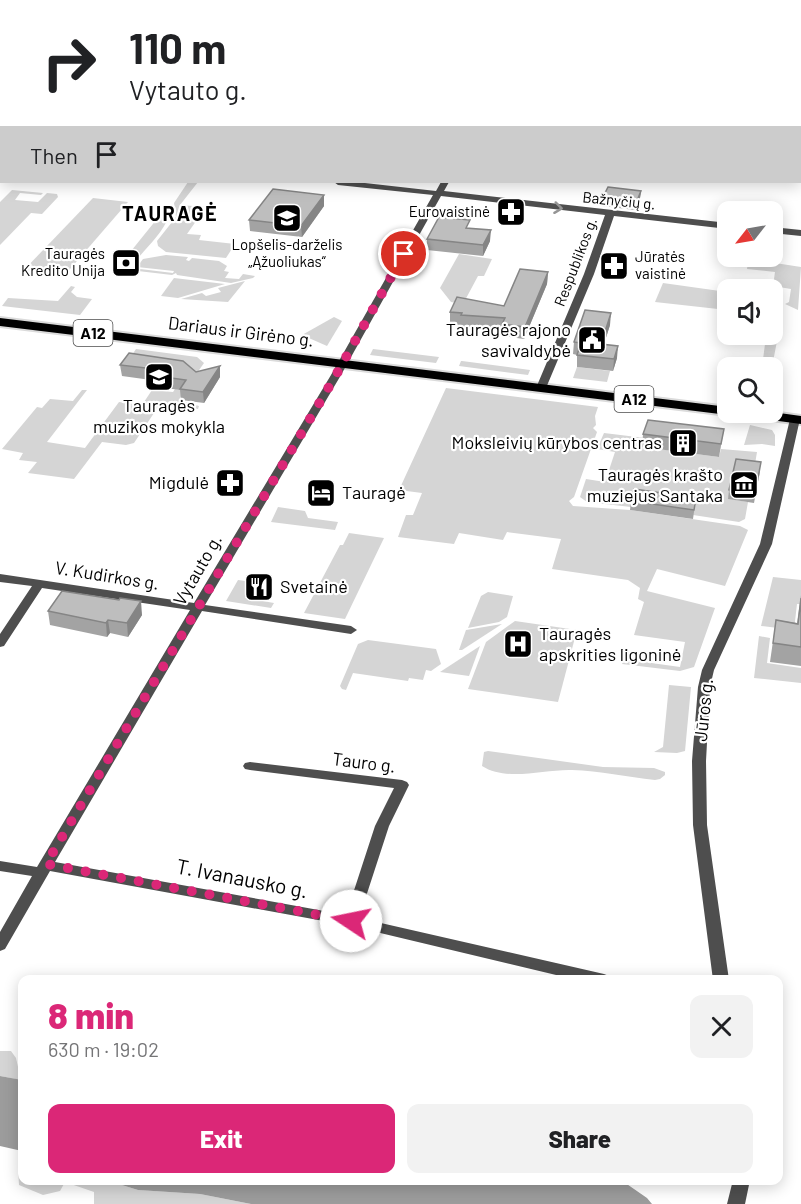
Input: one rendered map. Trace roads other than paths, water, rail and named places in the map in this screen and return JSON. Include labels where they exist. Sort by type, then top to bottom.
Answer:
[{"type":"highway","name":"Dariaus ir Girėno g.","points":[[0,322],[717,410]]},
{"type":"highway","points":[[783,417],[798,419]]},
{"type":"street","name":"Bažnyčių g.","points":[[346,183],[717,225]]},
{"type":"street","name":"Vytauto g.","points":[[0,945],[343,364],[444,183]]},
{"type":"street","name":"Respublikos g.","points":[[541,388],[589,276],[610,214]]},
{"type":"street","points":[[783,231],[801,233]]},
{"type":"street","name":"Jūros g.","points":[[720,975],[700,825],[699,761],[704,687],[708,670],[766,544],[798,419]]},
{"type":"street","name":"V. Kudirkos g.","points":[[0,579],[351,630]]},
{"type":"street","points":[[0,643],[39,584]]},
{"type":"street","name":"Tauro g.","points":[[250,766],[402,785],[382,826],[351,921]]},
{"type":"street","name":"T. Ivanausko g.","points":[[0,866],[44,869],[351,921],[583,975]]},
{"type":"street","points":[[736,1204],[741,1185]]},
{"type":"place","name":"Eurovaistinė","points":[[511,212]]},
{"type":"place","name":"Lopšelis-darželis „Ąžuoliukas“","points":[[287,218]]},
{"type":"place","name":"Tauragės Kredito Unija","points":[[126,263]]},
{"type":"place","name":"Jūratės vaistinė","points":[[614,266]]},
{"type":"place","name":"Tauragės rajono savivaldybė","points":[[592,340]]},
{"type":"place","name":"Tauragės muzikos mokykla","points":[[159,377]]},
{"type":"place","name":"Moksleivių kūrybos centras","points":[[683,443]]},
{"type":"place","name":"Migdulė","points":[[230,483]]},
{"type":"place","name":"Tauragės krašto muziejus Santaka","points":[[744,485]]},
{"type":"place","name":"Tauragė","points":[[321,493]]},
{"type":"place","name":"Svetainė","points":[[259,587]]},
{"type":"place","name":"Tauragės apskrities ligoninė","points":[[518,644]]},
{"type":"district","name":"TAURAGĖ","points":[[170,214]]}]
